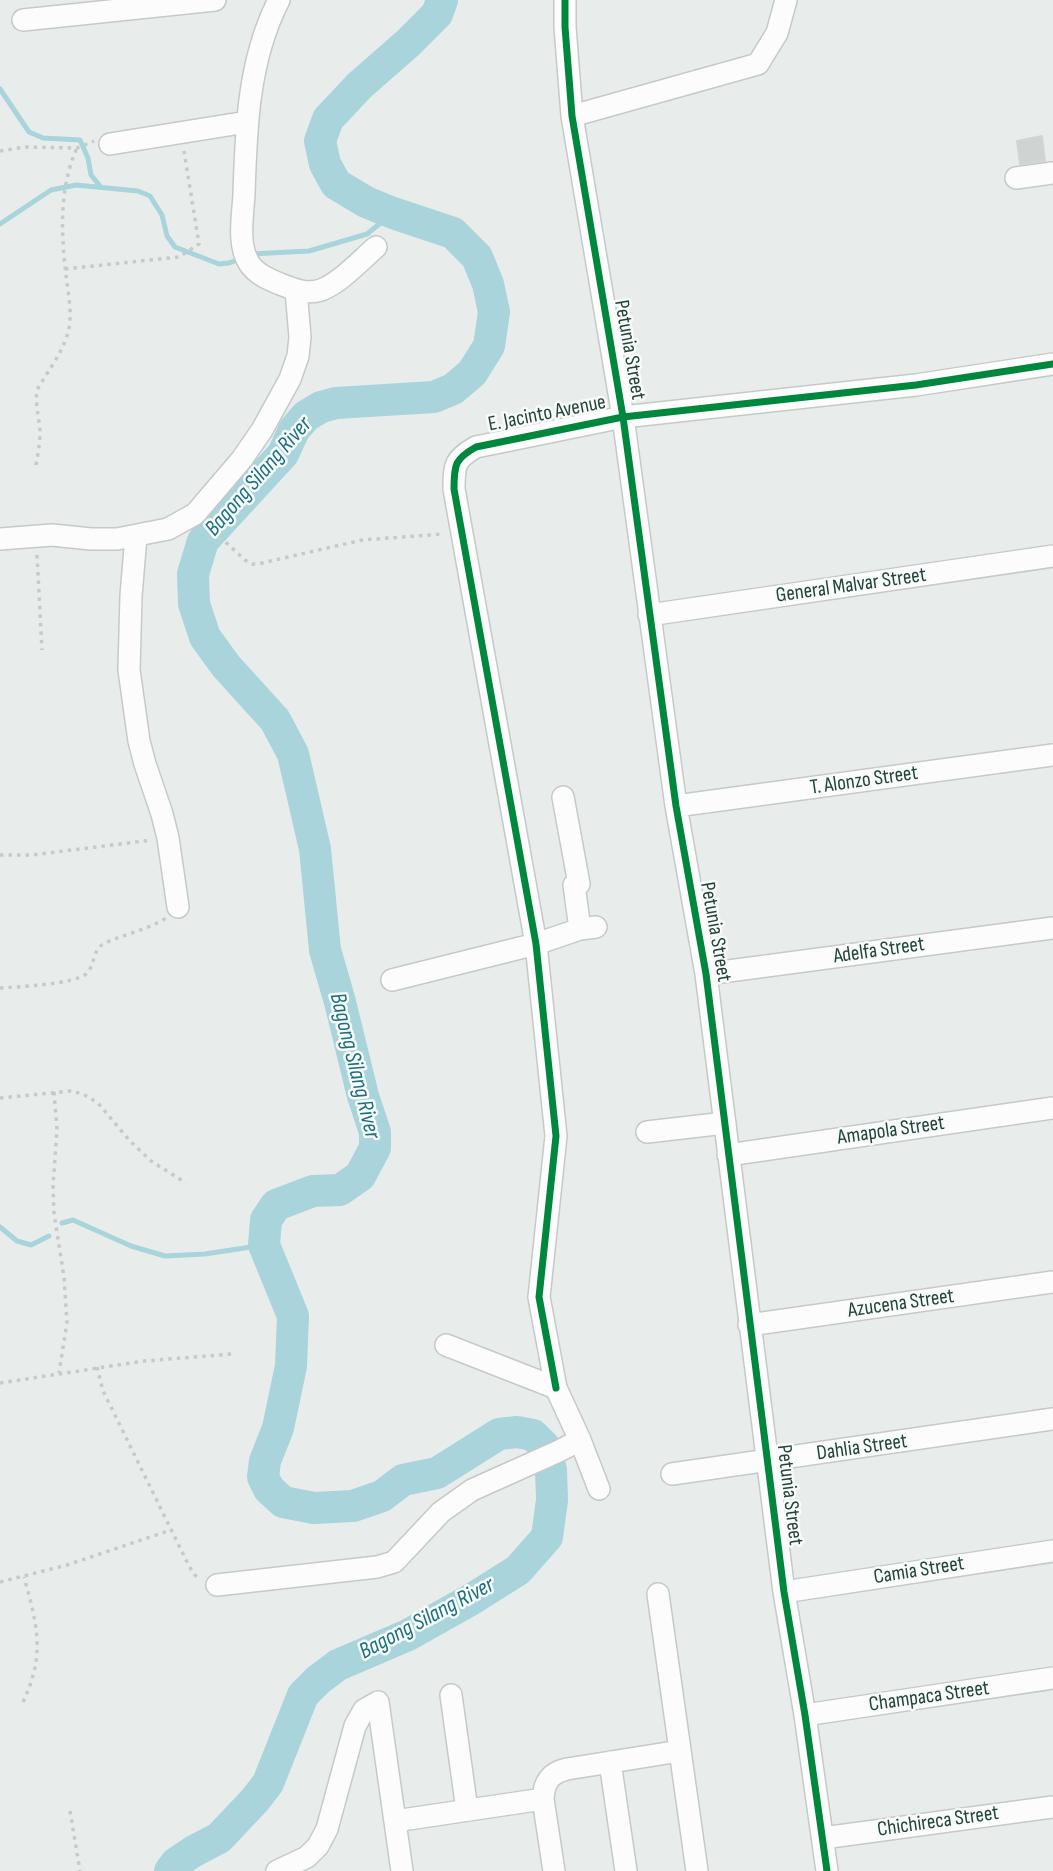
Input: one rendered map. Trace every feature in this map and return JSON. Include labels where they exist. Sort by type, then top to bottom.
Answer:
[{"type":"street","points":[[23,20],[215,0]]},
{"type":"street","points":[[279,0],[270,16],[259,52],[247,122],[242,234],[246,256],[259,274],[307,292],[332,284],[376,247]]},
{"type":"street","name":"Petunia Street","points":[[565,0],[572,116],[623,417],[676,806],[706,974],[784,1592],[827,1871]]},
{"type":"street","points":[[572,116],[758,64],[777,33],[786,0]]},
{"type":"street","points":[[101,143],[247,122]]},
{"type":"street","points":[[1016,178],[1053,173]]},
{"type":"street","points":[[0,539],[60,536],[117,539],[168,528],[195,514],[242,459],[262,430],[290,379],[298,356],[300,337],[296,290]]},
{"type":"street","name":"E. Jacinto Avenue","points":[[599,1489],[556,1388],[539,1297],[556,1136],[537,944],[454,489],[454,471],[460,456],[476,447],[623,417],[916,385],[1053,364]]},
{"type":"street","points":[[136,536],[129,670],[139,741],[168,838],[178,907]]},
{"type":"street","name":"General Malvar Street","points":[[649,615],[1053,556]]},
{"type":"street","name":"T. Alonzo Street","points":[[676,806],[1053,755]]},
{"type":"street","points":[[392,980],[537,944],[588,928],[575,886],[579,883],[563,797]]},
{"type":"street","name":"Adelfa Street","points":[[706,974],[1053,928]]},
{"type":"street","name":"Amapola Street","points":[[728,1154],[1053,1108]]},
{"type":"street","points":[[647,1132],[724,1123]]},
{"type":"street","name":"Azucena Street","points":[[749,1325],[1053,1282]]},
{"type":"street","points":[[446,1345],[556,1388]]},
{"type":"street","name":"Dahlia Street","points":[[672,1474],[1053,1419]]},
{"type":"street","points":[[217,1585],[377,1567],[394,1562],[454,1501],[580,1440]]},
{"type":"street","name":"Camia Street","points":[[784,1592],[1053,1551]]},
{"type":"street","points":[[658,1594],[697,1871]]},
{"type":"street","name":"Champaca Street","points":[[805,1715],[1053,1678]]},
{"type":"street","points":[[451,1695],[467,1810]]},
{"type":"street","points":[[277,1871],[307,1857],[318,1846],[335,1805],[355,1726],[364,1710],[378,1702],[402,1871]]},
{"type":"street","points":[[554,1871],[543,1799],[544,1787],[549,1778],[557,1771],[680,1751]]},
{"type":"street","points":[[610,1762],[626,1871]]},
{"type":"street","points":[[395,1821],[543,1799]]},
{"type":"street","name":"Chichireca Street","points":[[823,1838],[1053,1807]]},
{"type":"path","points":[[65,269],[179,257],[199,244],[181,132]]},
{"type":"path","points":[[0,151],[25,147],[78,147],[101,143]]},
{"type":"path","points":[[36,465],[40,446],[37,390],[62,348],[69,324],[63,196],[72,159],[78,147]]},
{"type":"path","points":[[201,519],[252,564],[362,540],[462,533]]},
{"type":"path","points":[[36,536],[42,650]]},
{"type":"path","points":[[0,855],[32,855],[168,838]]},
{"type":"path","points":[[0,988],[48,984],[86,974],[98,948],[164,919],[178,907]]},
{"type":"path","points":[[0,1098],[71,1091],[83,1094],[98,1103],[151,1161],[186,1183]]},
{"type":"path","points":[[54,1092],[57,1129],[54,1213],[67,1322],[59,1373]]},
{"type":"path","points":[[0,1383],[97,1367],[232,1354]]},
{"type":"path","points":[[97,1367],[103,1391],[193,1573],[201,1581],[217,1585]]},
{"type":"path","points":[[0,1582],[67,1566],[171,1530]]},
{"type":"path","points":[[23,1702],[34,1674],[38,1648],[37,1623],[24,1577]]},
{"type":"path","points":[[70,1811],[80,1871]]},
{"type":"building","points":[[1042,136],[1045,161],[1020,164],[1017,141]]},
{"type":"waterway","name":"Bagong Silang River","points":[[170,1871],[176,1863],[219,1838],[255,1800],[268,1783],[303,1695],[318,1680],[338,1665],[408,1635],[472,1599],[518,1570],[547,1537],[552,1500],[551,1470],[545,1447],[533,1435],[517,1432],[499,1434],[437,1473],[403,1480],[382,1496],[353,1506],[314,1508],[283,1502],[269,1489],[263,1477],[265,1461],[278,1428],[291,1366],[293,1316],[264,1245],[266,1220],[276,1205],[313,1191],[340,1190],[360,1176],[375,1148],[375,1132],[325,950],[315,849],[293,754],[275,720],[226,666],[205,637],[194,604],[193,574],[203,541],[283,454],[294,430],[306,416],[321,407],[336,403],[434,397],[453,389],[472,373],[489,346],[494,312],[488,284],[477,257],[453,233],[366,202],[336,184],[325,164],[320,141],[328,119],[359,86],[437,14],[442,0]]},
{"type":"waterway","points":[[0,89],[29,132],[43,138],[80,140],[88,158],[91,175],[100,186]]},
{"type":"waterway","points":[[0,224],[51,190],[76,185],[138,191],[150,196],[162,215],[167,236],[175,247],[219,264],[242,258]]},
{"type":"waterway","points":[[251,254],[309,251],[367,234],[393,213]]},
{"type":"waterway","points":[[62,1223],[73,1220],[131,1246],[165,1256],[205,1254],[264,1245]]},
{"type":"waterway","points":[[0,1227],[17,1241],[31,1245],[49,1236]]},
{"type":"cycle path","points":[[565,0],[572,116],[623,417],[676,806],[706,974],[784,1592],[827,1871]]},
{"type":"cycle path","points":[[556,1388],[539,1297],[556,1136],[536,944],[454,489],[457,463],[476,447],[623,417],[916,385],[1053,364]]}]
